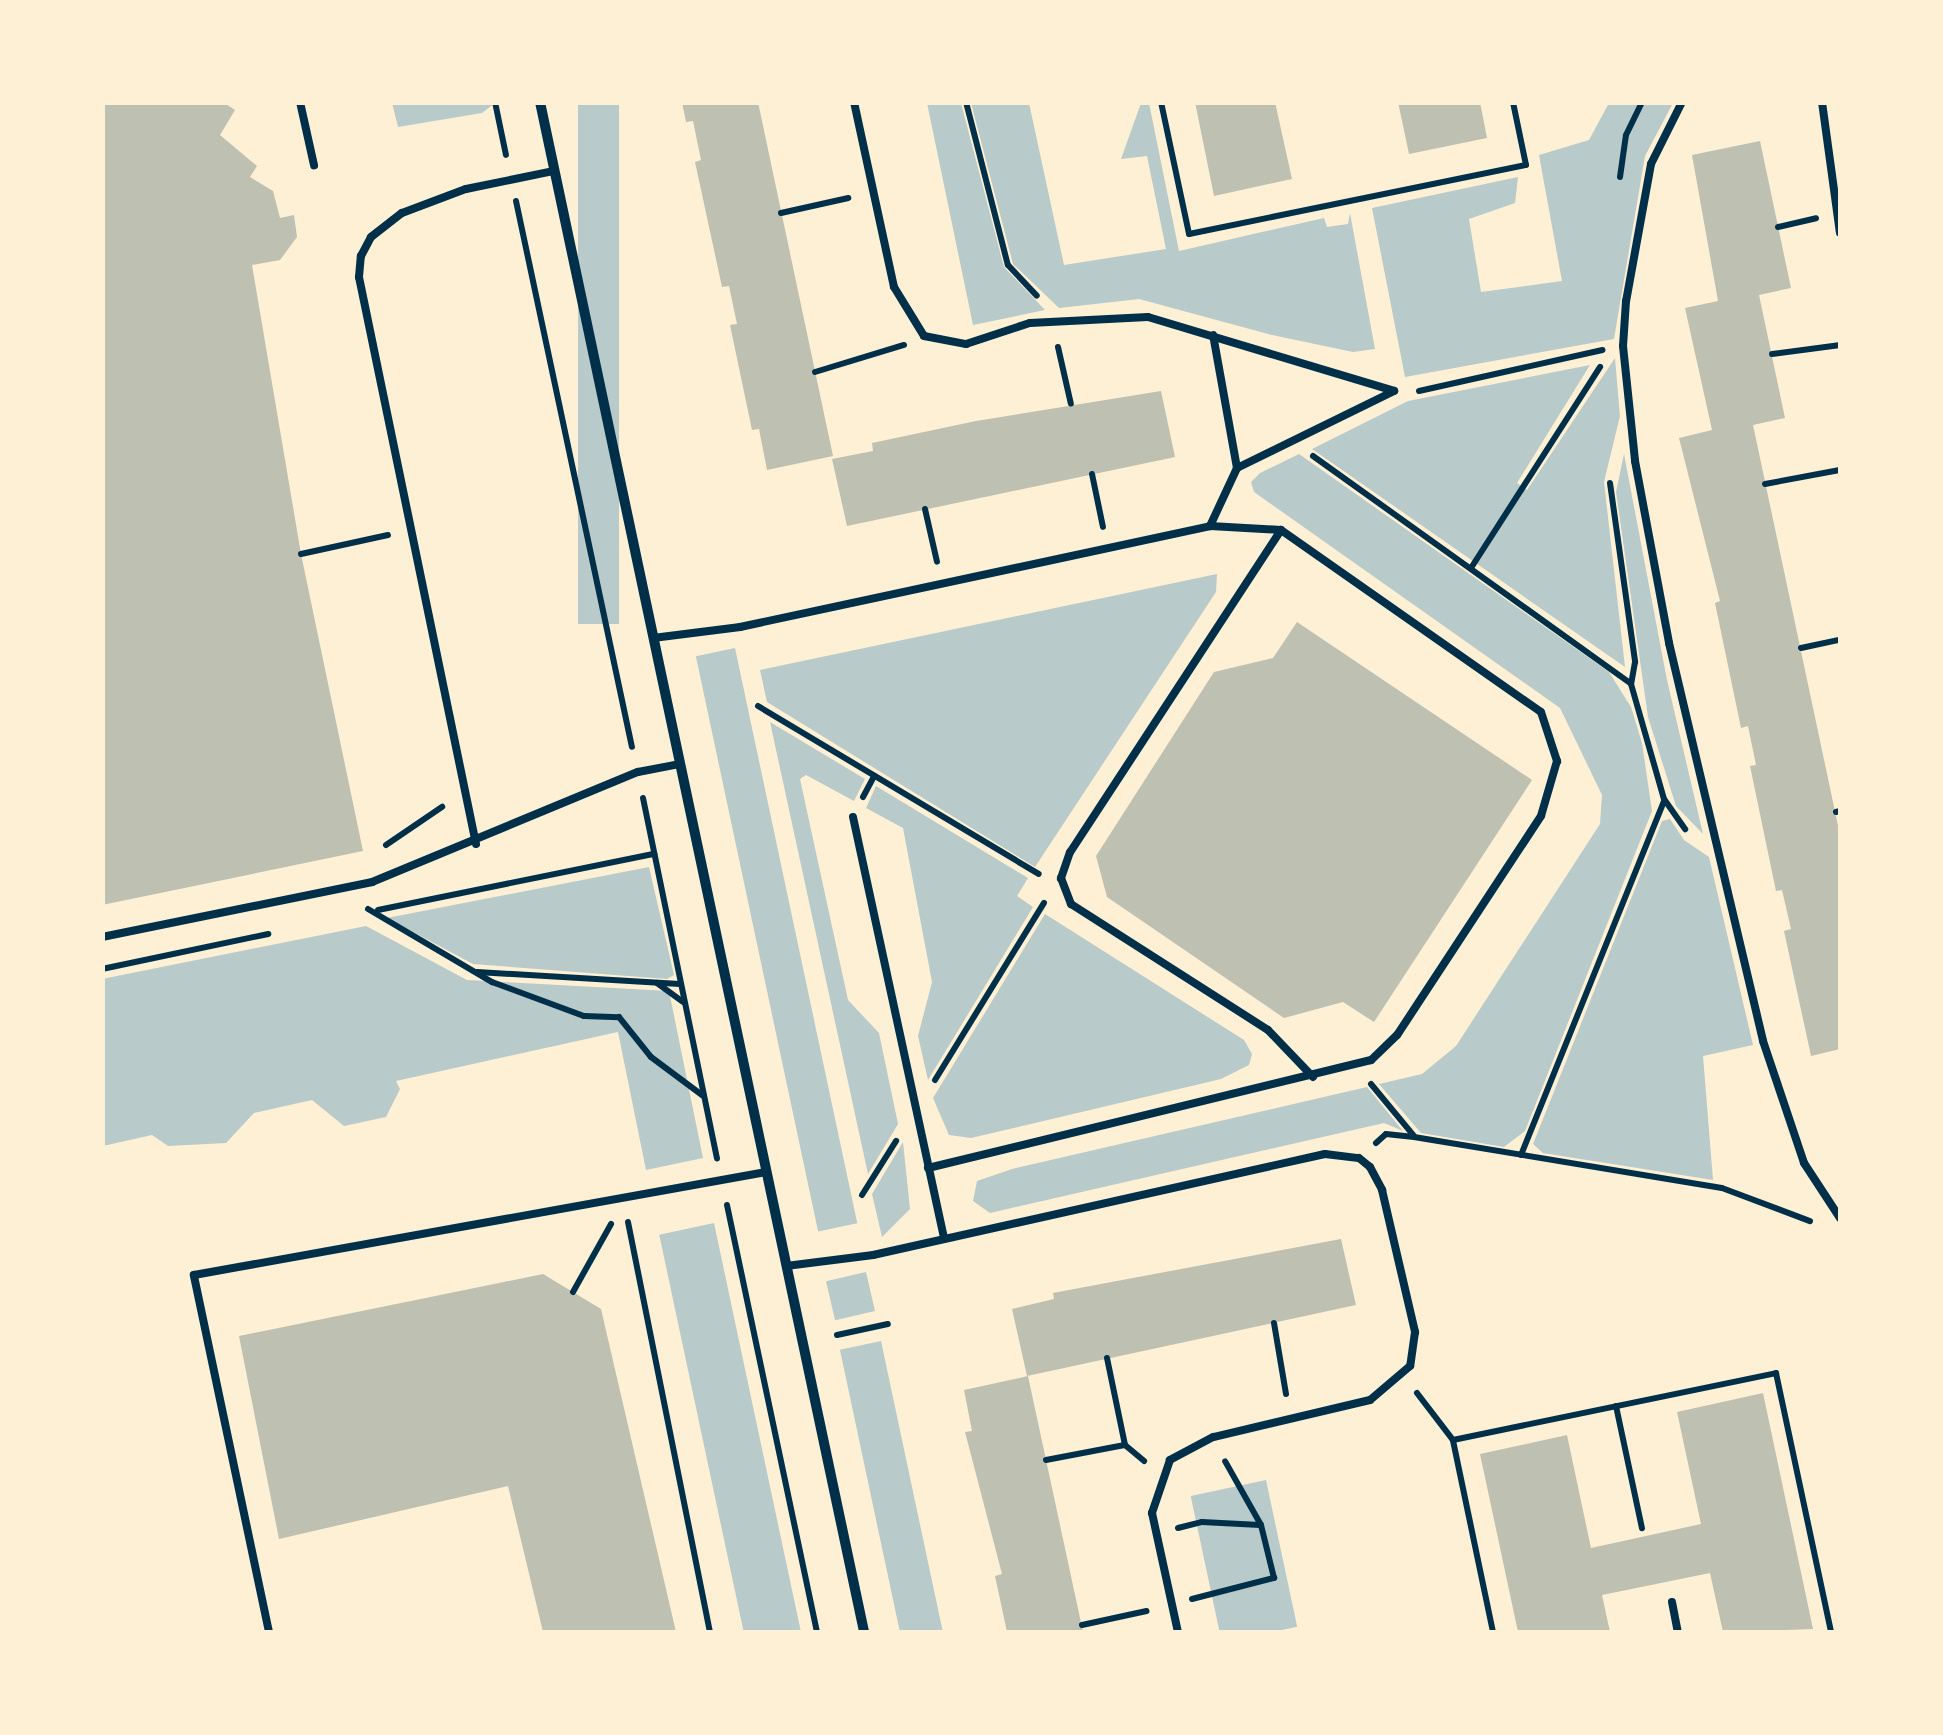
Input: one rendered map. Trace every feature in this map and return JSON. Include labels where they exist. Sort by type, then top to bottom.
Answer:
[{"type":"street","points":[[540,102],[864,1632]]},
{"type":"lane","points":[[300,102],[314,165]]},
{"type":"lane","points":[[854,102],[894,287],[924,336],[966,344],[1030,323],[1053,326],[1128,316],[1213,336],[1394,390],[1237,468]]},
{"type":"lane","points":[[1682,102],[1651,164],[1626,301],[1624,346],[1635,460],[1669,643],[1763,1041],[1804,1162],[1840,1218]]},
{"type":"lane","points":[[1822,102],[1840,233]]},
{"type":"lane","points":[[476,844],[360,278],[361,256],[371,237],[402,213],[512,179],[554,171]]},
{"type":"lane","points":[[1210,526],[1237,468],[1213,336]]},
{"type":"lane","points":[[653,638],[740,627],[1210,526],[1281,530],[1541,712],[1557,761],[1552,791],[1520,847],[1396,1035],[1357,1067],[928,1168]]},
{"type":"lane","points":[[1281,530],[1070,852],[1060,878],[1072,904],[1268,1030],[1314,1077]]},
{"type":"lane","points":[[102,937],[354,886],[476,844],[638,772],[680,764]]},
{"type":"lane","points":[[853,817],[944,1238]]},
{"type":"lane","points":[[786,1266],[944,1238],[1324,1154],[1359,1158],[1382,1190],[1415,1351],[1410,1366],[1387,1392],[1188,1446],[1160,1475],[1152,1513],[1178,1632]]},
{"type":"lane","points":[[268,1632],[194,1275],[624,1201],[766,1172]]},
{"type":"lane","points":[[1672,1602],[1678,1632]]},
{"type":"path","points":[[495,102],[817,1632]]},
{"type":"path","points":[[966,102],[1008,265],[1052,310]]},
{"type":"path","points":[[1161,102],[1189,234],[1526,164],[1513,102]]},
{"type":"path","points":[[781,213],[874,193]]},
{"type":"path","points":[[1053,326],[1071,404]]},
{"type":"path","points":[[815,372],[876,358],[924,336]]},
{"type":"path","points":[[1772,354],[1840,345]]},
{"type":"path","points":[[1407,394],[1613,347],[1471,568]]},
{"type":"path","points":[[1305,451],[1631,684]]},
{"type":"path","points":[[1612,466],[1609,494],[1635,662],[1631,684],[1664,800],[1692,836]]},
{"type":"path","points":[[1765,484],[1840,470]]},
{"type":"path","points":[[1092,474],[1107,548]]},
{"type":"path","points":[[926,509],[942,584]]},
{"type":"path","points":[[302,554],[412,530]]},
{"type":"path","points":[[1800,648],[1840,640]]},
{"type":"path","points":[[758,706],[1032,872],[1060,878],[862,1195]]},
{"type":"path","points":[[380,850],[467,790]]},
{"type":"path","points":[[1521,1155],[1664,800]]},
{"type":"path","points":[[354,886],[370,912],[473,972],[584,1016],[619,1018],[651,1057],[703,1095]]},
{"type":"path","points":[[473,972],[680,984]]},
{"type":"path","points":[[656,982],[684,1003]]},
{"type":"path","points":[[1357,1067],[1414,1137]]},
{"type":"path","points":[[1359,1158],[1386,1134],[1414,1137],[1722,1188],[1813,1222],[1840,1218]]},
{"type":"path","points":[[572,1292],[624,1201]]},
{"type":"path","points":[[624,1201],[710,1632]]},
{"type":"path","points":[[1274,1323],[1290,1420]]},
{"type":"path","points":[[837,1335],[888,1324]]},
{"type":"path","points":[[1046,1460],[1125,1445],[1107,1358]]},
{"type":"path","points":[[1453,1440],[1776,1373],[1831,1632]]},
{"type":"path","points":[[1616,1406],[1642,1528]]},
{"type":"path","points":[[1433,1409],[1453,1440],[1493,1632]]},
{"type":"path","points":[[1082,1625],[1274,1578],[1261,1525],[1213,1437]]},
{"type":"path","points":[[1157,1533],[1202,1522],[1261,1525]]},
{"type":"shaded area","points":[[392,103],[495,103],[482,113],[398,127]]},
{"type":"shaded area","points":[[578,103],[619,103],[619,624],[578,624]]},
{"type":"shaded area","points":[[927,103],[961,103],[1004,267],[1045,310],[973,325]]},
{"type":"shaded area","points":[[971,103],[1029,103],[1064,265],[1166,249],[1147,156],[1121,159],[1141,103],[1149,103],[1179,251],[1324,218],[1327,227],[1348,224],[1350,213],[1375,349],[1353,352],[1272,335],[1139,299],[1059,308],[1013,264]]},
{"type":"shaded area","points":[[1609,103],[1673,103],[1645,156],[1614,339],[1405,377],[1372,208],[1518,177],[1515,203],[1469,219],[1481,292],[1562,281],[1539,155],[1589,140]]},
{"type":"shaded area","points":[[1615,358],[1620,416],[1604,482],[1625,667],[1312,449],[1408,401],[1590,365],[1517,483],[1527,490]]},
{"type":"shaded area","points":[[1299,454],[1609,672],[1631,707],[1642,743],[1652,811],[1525,1131],[1504,1147],[1421,1133],[1379,1084],[1422,1074],[1456,1046],[1600,824],[1602,795],[1560,708],[1254,492],[1251,482],[1260,473]]},
{"type":"shaded area","points":[[1624,454],[1667,680],[1703,834],[1676,806],[1648,717],[1616,492]]},
{"type":"shaded area","points":[[1217,574],[1216,592],[1035,867],[767,702],[760,670]]},
{"type":"shaded area","points":[[735,648],[857,1223],[818,1231],[696,656]]},
{"type":"shaded area","points":[[770,722],[865,779],[854,801],[806,775],[800,779],[848,1000],[879,1033],[898,1124],[868,1174]]},
{"type":"shaded area","points":[[876,786],[1028,878],[1017,896],[1033,907],[928,1080],[918,1036],[932,982],[903,828],[866,808]]},
{"type":"shaded area","points":[[1670,819],[1684,840],[1709,857],[1753,1045],[1703,1056],[1713,1180],[1543,1153],[1533,1144],[1662,821]]},
{"type":"shaded area","points":[[649,867],[674,975],[667,979],[473,964],[387,918]]},
{"type":"shaded area","points":[[1045,914],[1244,1040],[1252,1054],[1249,1065],[1221,1079],[971,1138],[949,1135],[933,1098]]},
{"type":"shaded area","points":[[366,926],[467,980],[669,991],[703,1158],[646,1170],[618,1032],[396,1081],[400,1089],[386,1117],[344,1126],[312,1100],[254,1113],[226,1143],[168,1146],[152,1135],[103,1146],[102,979]]},
{"type":"shaded area","points":[[1367,1087],[1403,1131],[1384,1123],[990,1213],[973,1201],[977,1181],[1012,1169]]},
{"type":"shaded area","points":[[903,1142],[910,1209],[882,1237],[872,1194]]},
{"type":"shaded area","points":[[714,1223],[801,1632],[744,1632],[659,1235]]},
{"type":"shaded area","points":[[866,1272],[875,1311],[835,1320],[826,1281]]},
{"type":"shaded area","points":[[881,1341],[943,1632],[900,1632],[840,1350]]},
{"type":"shaded area","points":[[1266,1480],[1297,1627],[1272,1632],[1220,1632],[1191,1496]]},
{"type":"building","points":[[102,102],[223,102],[235,110],[220,135],[257,166],[250,177],[273,191],[280,218],[294,215],[297,237],[280,260],[252,265],[301,554],[363,851],[102,905]]},
{"type":"building","points":[[682,102],[758,102],[833,456],[767,470],[759,429],[752,430],[730,325],[737,324],[729,286],[722,287],[695,162],[701,160],[693,121],[686,122]]},
{"type":"building","points":[[1195,102],[1275,102],[1292,179],[1214,196]]},
{"type":"building","points":[[1398,102],[1480,102],[1487,138],[1409,154]]},
{"type":"building","points":[[1760,141],[1791,288],[1759,295],[1785,418],[1753,425],[1840,835],[1840,1049],[1811,1056],[1784,931],[1791,929],[1782,890],[1776,891],[1750,766],[1756,765],[1748,726],[1741,728],[1715,603],[1720,601],[1679,438],[1712,430],[1685,308],[1718,301],[1692,155]]},
{"type":"building","points":[[1161,391],[1175,457],[847,526],[832,459],[873,451],[872,443],[976,421]]},
{"type":"building","points":[[1297,622],[1532,780],[1374,1022],[1343,1002],[1284,1018],[1107,897],[1096,856],[1214,672],[1273,658]]},
{"type":"building","points":[[1341,1239],[1356,1305],[1027,1376],[1012,1309],[1054,1299],[1053,1293]]},
{"type":"building","points":[[543,1274],[601,1309],[676,1632],[543,1632],[508,1486],[279,1539],[239,1336]]},
{"type":"building","points":[[1028,1376],[1083,1632],[1007,1632],[995,1576],[1002,1574],[965,1432],[972,1431],[964,1390]]},
{"type":"building","points":[[1763,1393],[1813,1629],[1723,1632],[1710,1573],[1602,1595],[1610,1632],[1518,1632],[1480,1454],[1567,1435],[1591,1548],[1701,1524],[1677,1412]]}]
